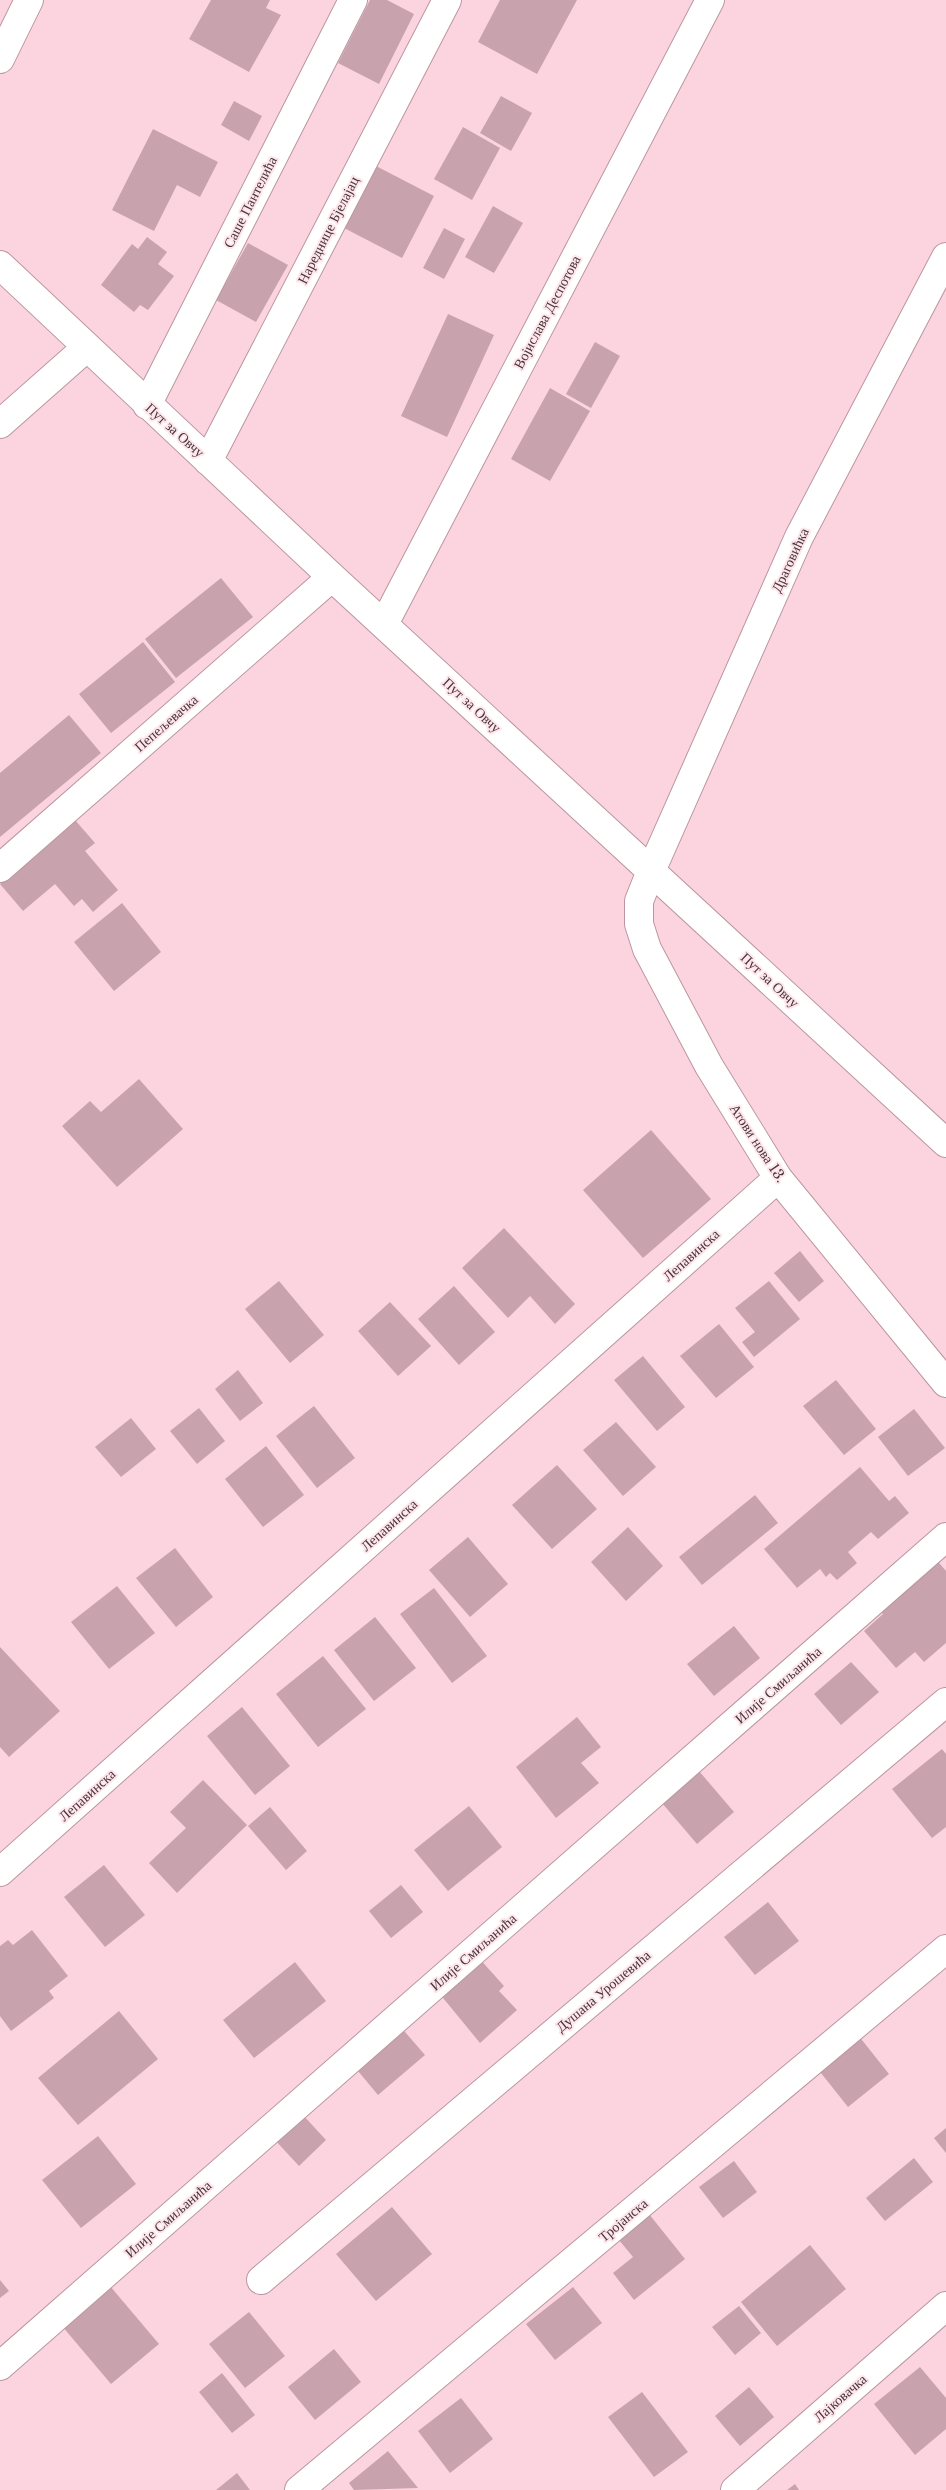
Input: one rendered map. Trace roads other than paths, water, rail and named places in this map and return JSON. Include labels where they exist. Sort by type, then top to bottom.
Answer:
[{"type":"street","points":[[0,59],[29,0]]},
{"type":"street","name":"Саше Пантелића","points":[[147,405],[353,0]]},
{"type":"street","name":"Нареднице Бјелајац","points":[[208,461],[447,0]]},
{"type":"street","name":"Војислава Деспотова","points":[[384,624],[710,0]]},
{"type":"street","name":"Драговићка","points":[[651,871],[799,538],[946,257]]},
{"type":"street","name":"Пут за Овчу","points":[[0,265],[86,348],[332,577],[946,1143]]},
{"type":"street","points":[[0,424],[86,348]]},
{"type":"street","name":"Пепељевачка","points":[[0,868],[332,577]]},
{"type":"street","name":"Атови нова 13.","points":[[651,871],[639,901],[639,924],[648,949],[708,1066],[778,1178],[946,1383]]},
{"type":"street","name":"Лепавинска","points":[[0,1872],[778,1178]]},
{"type":"street","name":"Илије Смиљанића","points":[[0,2366],[946,1537]]},
{"type":"street","name":"Душана Урошевића","points":[[261,2280],[946,1702]]},
{"type":"street","name":"Тројанска","points":[[299,2490],[946,1949]]},
{"type":"street","name":"Лајковачка","points":[[735,2490],[946,2306]]}]
